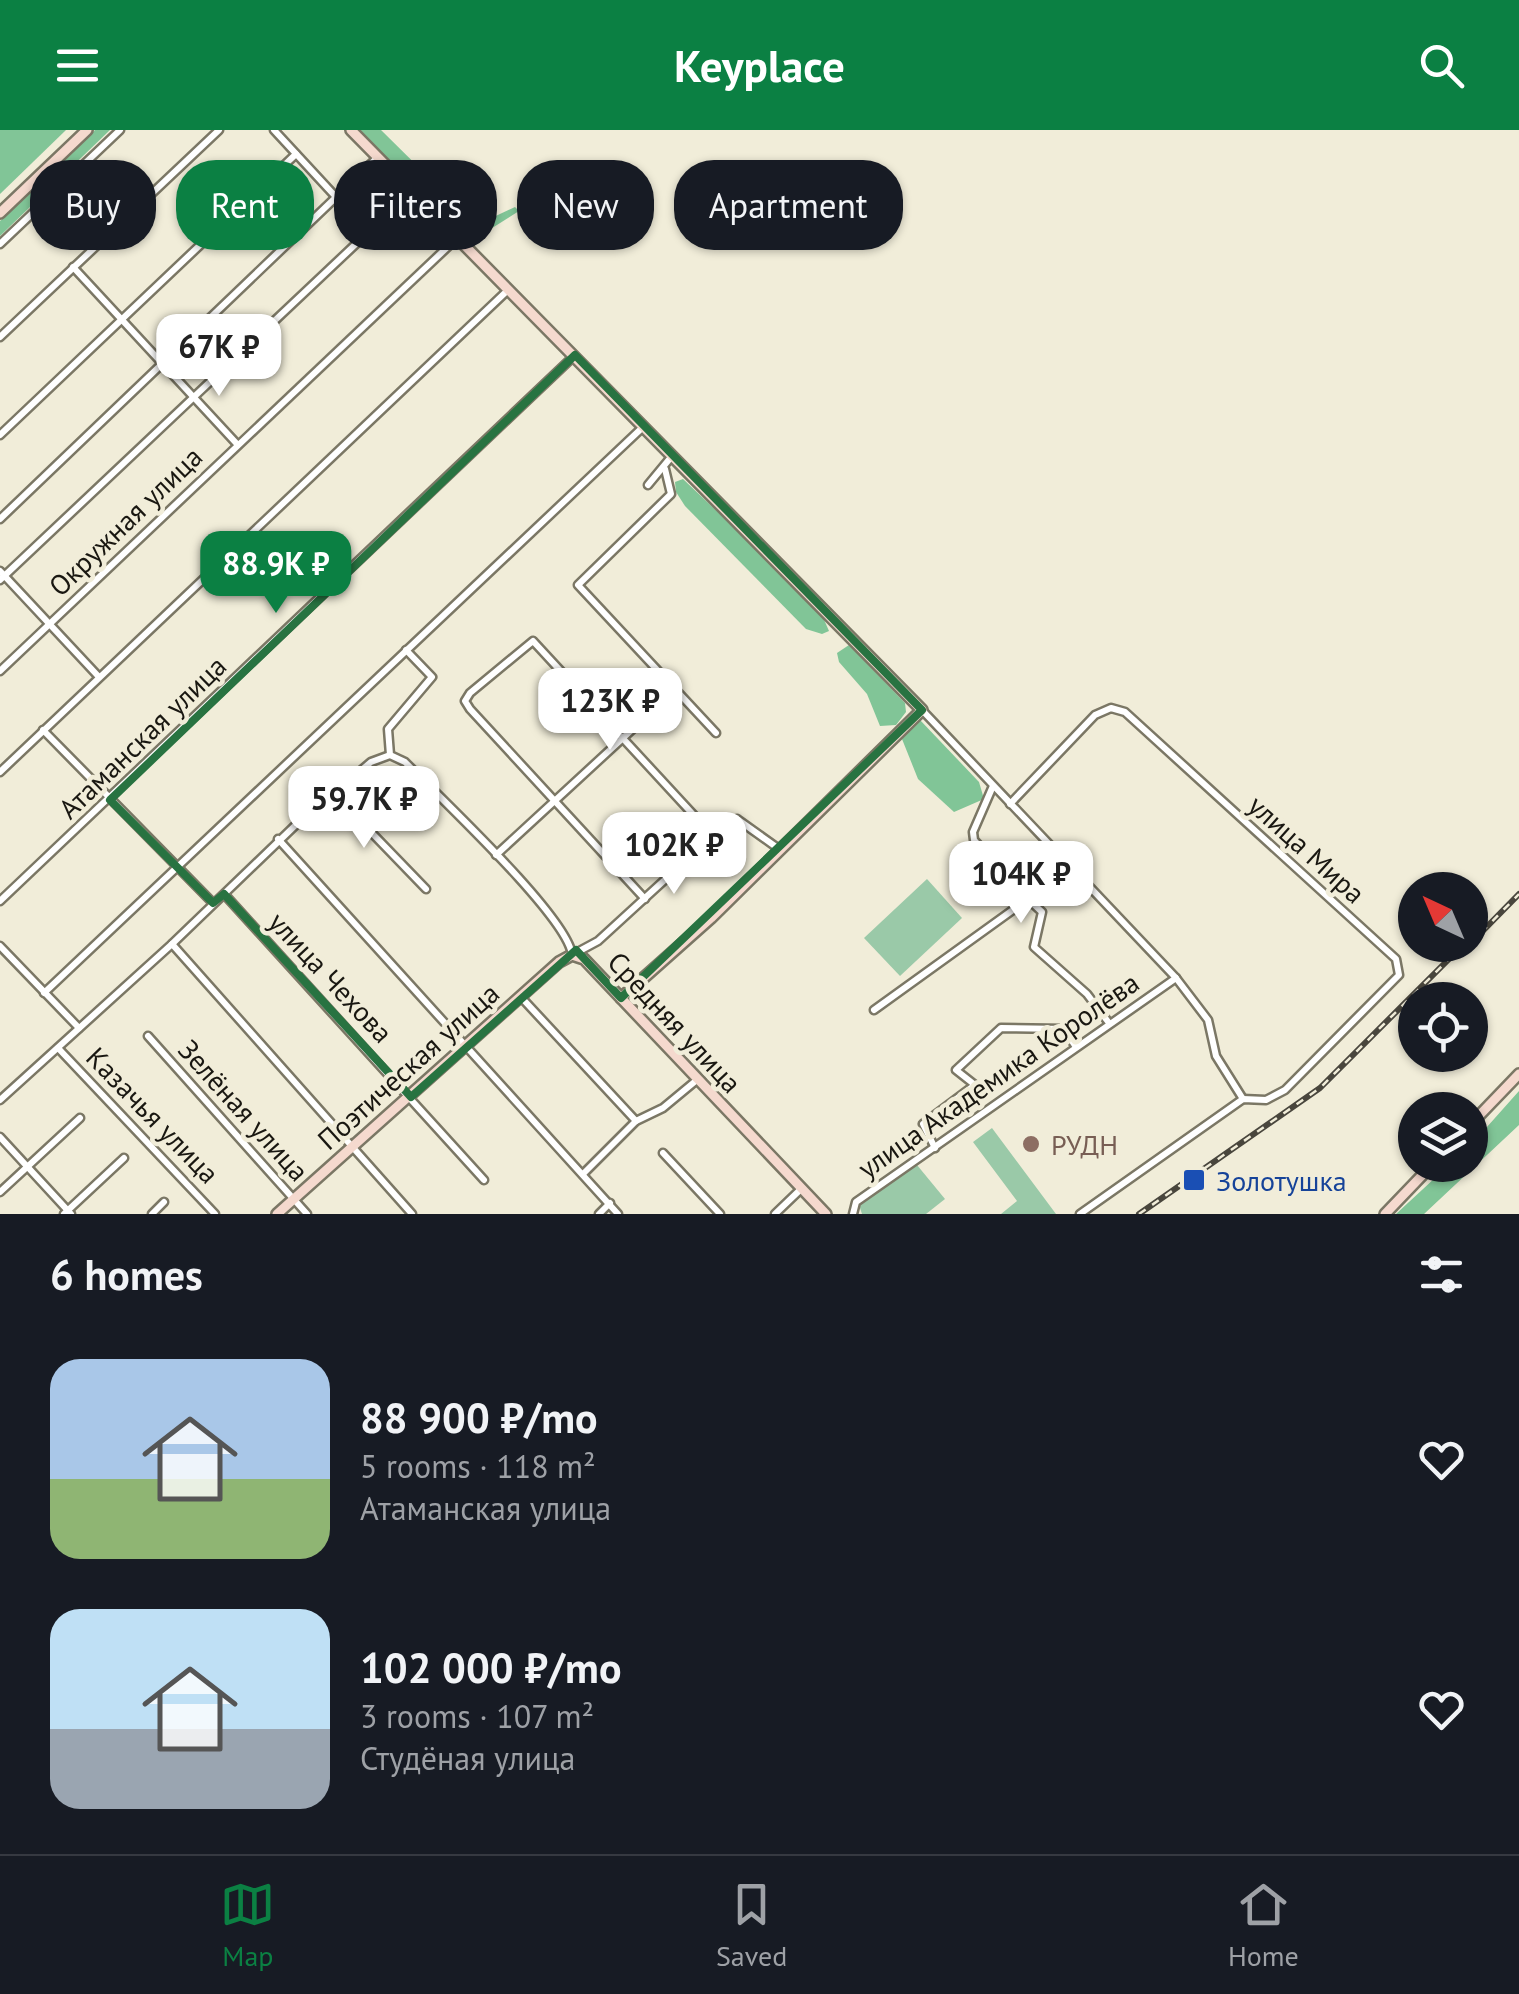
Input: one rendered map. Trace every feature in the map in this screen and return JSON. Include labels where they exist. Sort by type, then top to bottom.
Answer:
[{"type":"street","points":[[0,213],[87,130]]},
{"type":"street","points":[[0,244],[120,130]]},
{"type":"street","points":[[0,337],[219,130]]},
{"type":"street","points":[[274,130],[334,195]]},
{"type":"street","points":[[351,130],[381,160]]},
{"type":"street","points":[[0,435],[296,154]]},
{"type":"street","points":[[375,160],[378,157]]},
{"type":"street","points":[[0,519],[334,199]]},
{"type":"street","points":[[99,677],[1,576],[350,250]]},
{"type":"street","name":"Окружная улица","points":[[0,671],[444,250]]},
{"type":"street","points":[[468,250],[673,454],[1176,978],[1208,1020],[1216,1056],[1243,1099]]},
{"type":"street","points":[[73,267],[237,444]]},
{"type":"street","points":[[0,772],[509,289]]},
{"type":"street","name":"Атаманская улица","points":[[0,902],[575,356]]},
{"type":"street","points":[[44,992],[645,426]]},
{"type":"street","points":[[648,485],[665,469],[673,454]]},
{"type":"street","points":[[665,469],[671,494],[578,584],[716,733]]},
{"type":"street","points":[[645,898],[466,701],[523,645],[533,641],[713,836]]},
{"type":"street","points":[[0,1100],[225,895],[278,839],[371,762],[390,755],[388,729],[432,677],[406,650]]},
{"type":"street","points":[[496,855],[675,690]]},
{"type":"street","name":"улица Мира","points":[[1010,804],[1094,715],[1111,708],[1125,712],[1396,959],[1399,975],[1303,1074],[1266,1100],[1243,1099],[1080,1214]]},
{"type":"street","points":[[621,998],[711,918],[922,710]]},
{"type":"street","points":[[43,730],[213,903]]},
{"type":"street","name":"Средняя улица","points":[[390,755],[406,762],[496,855],[561,928],[570,942],[572,955],[584,959],[826,1214]]},
{"type":"street","points":[[993,786],[973,832],[974,840],[1042,912],[1034,948],[1087,994],[1109,1022]]},
{"type":"street","points":[[335,790],[341,801],[426,889]]},
{"type":"street","points":[[572,955],[598,941],[713,836],[737,819],[779,849]]},
{"type":"street","points":[[278,839],[584,1172],[618,1214]]},
{"type":"street","name":"улица Чехова","points":[[225,895],[484,1180]]},
{"type":"street","points":[[874,1010],[1028,900]]},
{"type":"street","points":[[172,944],[412,1214]]},
{"type":"street","points":[[2,951],[79,1028]]},
{"type":"street","name":"Поэтическая улица","points":[[277,1214],[520,996],[572,955]]},
{"type":"street","name":"улица Академика Королёва","points":[[853,1214],[856,1202],[1176,978]]},
{"type":"street","points":[[520,996],[636,1121]]},
{"type":"street","points":[[935,1148],[922,1124],[975,1085],[956,1070],[1001,1028],[1064,1029],[1076,1047]]},
{"type":"street","name":"Зелёная улица","points":[[148,1036],[307,1214]]},
{"type":"street","name":"Казачья улица","points":[[57,1048],[215,1214]]},
{"type":"street","points":[[1488,1106],[1519,1074]]},
{"type":"street","points":[[584,1172],[636,1121],[663,1108],[698,1079]]},
{"type":"street","points":[[0,1192],[80,1118]]},
{"type":"street","points":[[0,1137],[68,1213],[124,1158]]},
{"type":"street","points":[[664,1153],[720,1214]]},
{"type":"street","points":[[1385,1214],[1416,1182]]},
{"type":"street","points":[[775,1214],[801,1189]]},
{"type":"street","points":[[152,1214],[164,1202]]},
{"type":"street","points":[[598,1214],[610,1203]]},
{"type":"highlighted area","points":[[575,355],[922,710],[621,998],[576,950],[411,1097],[224,894],[213,903],[110,800]]},
{"type":"green space","points":[[0,130],[66,130],[35,160],[30,160],[30,165],[0,194]]},
{"type":"green space","points":[[95,130],[110,130],[79,160],[64,160]]},
{"type":"green space","points":[[355,130],[381,130],[411,160],[386,160]]},
{"type":"green space","points":[[30,192],[30,207],[0,236],[0,221]]},
{"type":"green space","points":[[515,207],[517,212],[497,225],[497,215]]},
{"type":"green space","points":[[683,479],[819,608],[829,631],[822,634],[806,629],[685,506],[675,482]]},
{"type":"green space","points":[[849,645],[905,703],[906,712],[896,725],[880,726],[867,694],[839,662],[837,653]]},
{"type":"green space","points":[[920,720],[979,782],[984,799],[954,812],[918,779],[902,739]]},
{"type":"green space","points":[[927,879],[962,918],[900,976],[864,938]]},
{"type":"green space","points":[[1519,1091],[1519,1125],[1488,1154],[1488,1126]]},
{"type":"green space","points":[[992,1128],[1056,1214],[1001,1214],[1017,1201],[973,1142]]},
{"type":"green space","points":[[917,1165],[945,1199],[926,1214],[862,1214],[859,1205]]},
{"type":"green space","points":[[1431,1182],[1458,1182],[1424,1214],[1396,1214]]},
{"type":"railway","points":[[1488,926],[1519,894]]},
{"type":"railway","points":[[1139,1214],[1320,1088],[1446,962]]},
{"type":"place","name":"РУДН","points":[[1031,1144]]},
{"type":"place","name":"Золотушка","points":[[1194,1180]]}]
